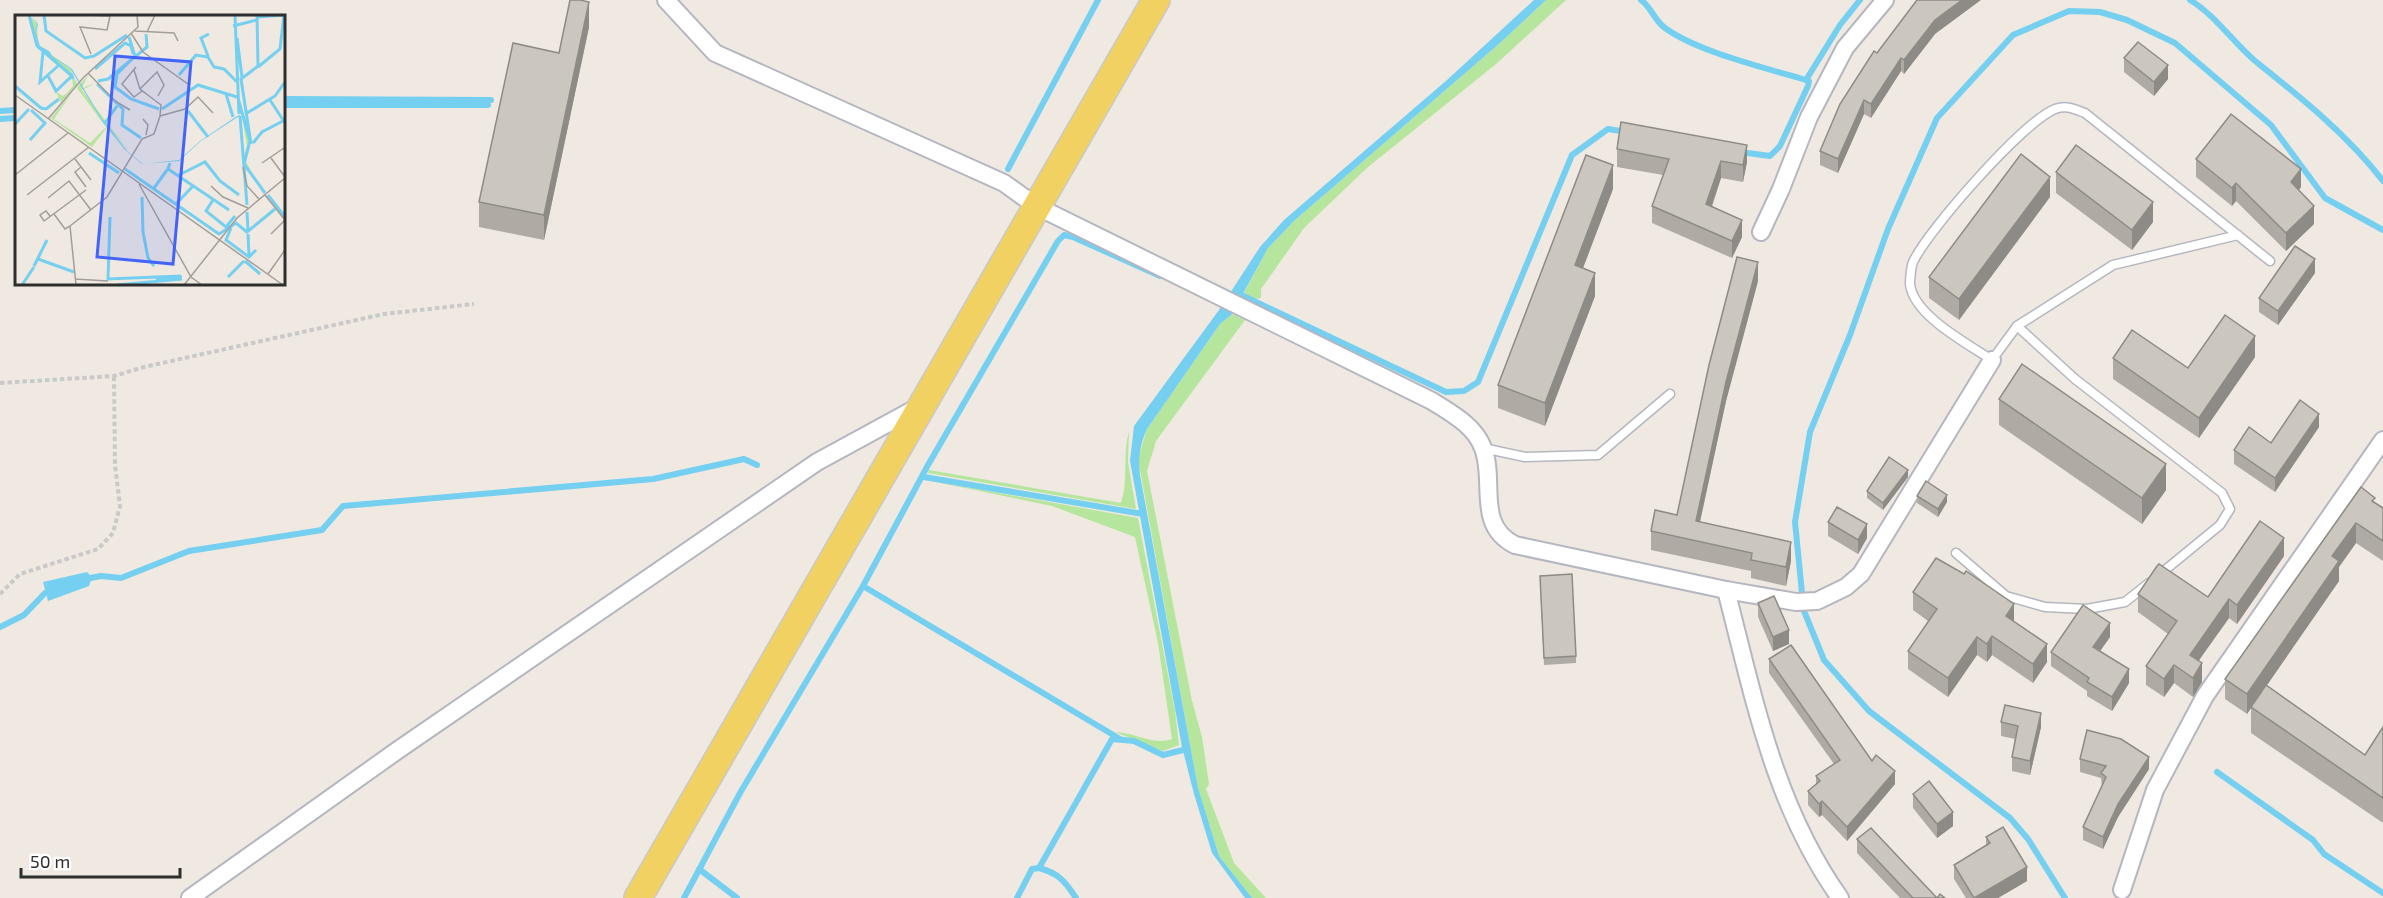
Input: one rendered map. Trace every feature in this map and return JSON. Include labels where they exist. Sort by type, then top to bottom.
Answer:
[{"type":"main road","points":[[638,898],[1156,0]]},
{"type":"street","points":[[666,0],[715,53],[1004,183],[1036,206],[1432,401],[1467,423],[1483,448],[1492,524],[1501,538],[1515,545],[1726,590],[1796,602],[1817,602],[1846,587],[1861,574],[1992,360]]},
{"type":"street","points":[[1761,232],[1781,189],[1809,117],[1845,48],[1885,0]]},
{"type":"street","points":[[190,898],[398,750],[818,462],[922,405]]},
{"type":"street","points":[[2122,890],[2155,790],[2205,696],[2383,440]]},
{"type":"street","points":[[1726,590],[1763,732],[1790,811],[1824,875],[1840,898]]},
{"type":"lane","points":[[2238,235],[2112,265],[2017,326],[1992,360],[1945,330],[1919,305],[1910,286],[1912,263],[1938,227],[1999,154],[2037,120],[2054,110],[2067,106],[2085,113],[2238,235],[2270,261]]},
{"type":"lane","points":[[1956,553],[2006,596],[2045,608],[2087,609],[2125,602],[2220,525],[2230,509],[2222,493],[2075,379],[2017,326]]},
{"type":"lane","points":[[1483,448],[1525,457],[1598,455],[1670,393]]},
{"type":"path","points":[[0,383],[114,376],[144,367],[384,314],[474,304]]},
{"type":"path","points":[[0,594],[20,574],[98,549],[113,533],[120,506],[115,465],[114,376]]},
{"type":"green space","points":[[1546,0],[1566,0],[1496,64],[1368,167],[1304,228],[1261,289],[1261,298],[1254,299],[1244,293],[1268,248],[1295,220],[1500,43]]},
{"type":"green space","points":[[1232,314],[1245,320],[1156,441],[1147,471],[1192,701],[1202,737],[1209,784],[1206,789],[1234,863],[1266,898],[1252,898],[1219,856],[1198,789],[1138,459],[1147,429],[1220,324]]},
{"type":"green space","points":[[1129,431],[1128,462],[1136,509],[928,473],[929,470],[1121,503],[1125,485]]},
{"type":"green space","points":[[927,480],[1138,518],[1175,711],[1179,745],[1163,751],[1115,732],[1158,741],[1172,739],[1158,643],[1135,537],[1052,506]]},
{"type":"water","points":[[1534,0],[1546,0],[1500,43],[1295,220],[1268,248],[1232,314],[1220,324],[1147,429],[1143,440],[1139,457],[1140,475],[1198,788],[1219,856],[1252,898],[1245,898],[1212,853],[1182,747],[1130,461],[1134,426],[1219,310],[1260,247],[1284,220],[1447,80]]},
{"type":"water","points":[[87,572],[92,577],[89,586],[48,601],[43,582]]},
{"type":"building","points":[[570,0],[589,2],[544,215],[479,202],[513,43],[559,53]]},
{"type":"building","points":[[1917,0],[1962,0],[1935,20],[1904,60],[1901,58],[1871,104],[1864,100],[1838,159],[1820,151],[1840,104],[1874,51],[1877,53]]},
{"type":"building","points":[[2138,42],[2168,65],[2154,82],[2124,58]]},
{"type":"building","points":[[2231,114],[2301,169],[2291,182],[2314,206],[2286,233],[2236,183],[2232,188],[2196,159]]},
{"type":"building","points":[[1621,122],[1747,145],[1743,165],[1721,161],[1706,204],[1742,220],[1732,241],[1652,206],[1669,159],[1617,149]]},
{"type":"building","points":[[2076,145],[2153,202],[2132,230],[2056,172]]},
{"type":"building","points":[[2021,154],[2050,177],[1959,299],[1929,277]]},
{"type":"building","points":[[1586,155],[1613,165],[1575,265],[1595,273],[1545,403],[1498,385]]},
{"type":"building","points":[[2295,246],[2315,259],[2278,311],[2259,298]]},
{"type":"building","points":[[1737,257],[1758,262],[1726,382],[1696,521],[1791,542],[1786,567],[1751,560],[1752,553],[1651,531],[1655,510],[1677,515],[1709,365]]},
{"type":"building","points":[[2225,315],[2255,336],[2199,418],[2113,358],[2132,330],[2188,368]]},
{"type":"building","points":[[2022,364],[2166,464],[2142,498],[1999,399]]},
{"type":"building","points":[[2300,400],[2319,414],[2275,478],[2234,450],[2249,427],[2271,443]]},
{"type":"building","points":[[1889,457],[1908,470],[1883,503],[1867,491]]},
{"type":"building","points":[[1926,481],[1947,495],[1938,509],[1917,496]]},
{"type":"building","points":[[2361,487],[2375,498],[2372,501],[2383,508],[2383,541],[2356,523],[2332,556],[2339,561],[2247,694],[2225,679]]},
{"type":"building","points":[[1837,507],[1867,524],[1858,540],[1828,522]]},
{"type":"building","points":[[2260,521],[2284,538],[2237,605],[2229,599],[2190,655],[2202,663],[2193,678],[2174,665],[2164,679],[2146,666],[2177,621],[2138,594],[2159,564],[2208,597]]},
{"type":"building","points":[[1936,558],[1964,574],[1966,571],[2014,604],[2006,616],[2047,644],[2033,664],[1992,636],[1987,644],[1977,637],[1948,678],[1908,651],[1937,609],[1913,592]]},
{"type":"building","points":[[1572,574],[1576,656],[1544,658],[1540,576]]},
{"type":"building","points":[[1774,596],[1789,630],[1773,637],[1758,603]]},
{"type":"building","points":[[2083,605],[2110,623],[2093,647],[2129,669],[2112,697],[2087,682],[2089,678],[2051,652]]},
{"type":"building","points":[[1791,645],[1872,761],[1876,755],[1895,771],[1847,827],[1822,801],[1819,804],[1808,791],[1820,781],[1816,776],[1840,760],[1769,659]]},
{"type":"building","points":[[2266,685],[2365,755],[2383,727],[2383,798],[2251,707]]},
{"type":"building","points":[[2005,705],[2041,713],[2030,761],[2012,757],[2018,726],[2001,722]]},
{"type":"building","points":[[2087,730],[2121,739],[2149,757],[2118,804],[2103,837],[2083,827],[2106,777],[2101,773],[2106,766],[2080,759]]},
{"type":"building","points":[[1929,781],[1953,812],[1937,824],[1913,794]]},
{"type":"building","points":[[2003,827],[2027,867],[1974,898],[1954,865],[1990,843],[1986,837]]},
{"type":"building","points":[[1871,828],[1937,898],[1913,898],[1857,839]]},
{"type":"waterway","points":[[1008,169],[1098,0]]},
{"type":"waterway","points":[[1641,0],[1661,25],[1695,45],[1806,80]]},
{"type":"waterway","points":[[1740,152],[1770,156],[1780,146],[1808,86],[1809,81],[1806,80],[1840,25],[1860,0]]},
{"type":"waterway","points":[[2190,0],[2207,13],[2246,53],[2306,102],[2354,147],[2383,181]]},
{"type":"waterway","points":[[1802,593],[1795,522],[1810,432],[1850,335],[1888,229],[1937,118],[2013,35],[2069,11],[2100,12],[2127,20],[2175,43],[2271,125],[2325,198],[2383,230]]},
{"type":"waterway","points":[[285,99],[491,100]]},
{"type":"waterway","points":[[285,105],[488,105]]},
{"type":"waterway","points":[[0,111],[15,110]]},
{"type":"waterway","points":[[0,119],[15,118]]},
{"type":"waterway","points":[[1237,293],[1446,392],[1464,391],[1478,382],[1572,155],[1608,129],[1627,132]]},
{"type":"waterway","points":[[684,898],[740,793],[863,586],[928,465],[1058,241],[1064,235],[1073,237],[1160,276]]},
{"type":"waterway","points":[[85,579],[101,576],[121,578],[189,551],[322,530],[343,506],[653,479],[744,459],[757,465]]},
{"type":"waterway","points":[[924,477],[1143,514]]},
{"type":"waterway","points":[[863,586],[1120,739]]},
{"type":"waterway","points":[[0,627],[24,615],[45,593],[53,590]]},
{"type":"waterway","points":[[1804,611],[1824,660],[1869,711],[2010,818],[2028,839],[2065,898]]},
{"type":"waterway","points":[[1017,898],[1032,869],[1039,868],[1112,739],[1134,741],[1163,755],[1187,749]]},
{"type":"waterway","points":[[2217,772],[2313,840],[2324,854],[2383,893]]},
{"type":"waterway","points":[[1039,868],[1060,878],[1076,898]]},
{"type":"waterway","points":[[699,869],[737,898]]}]
